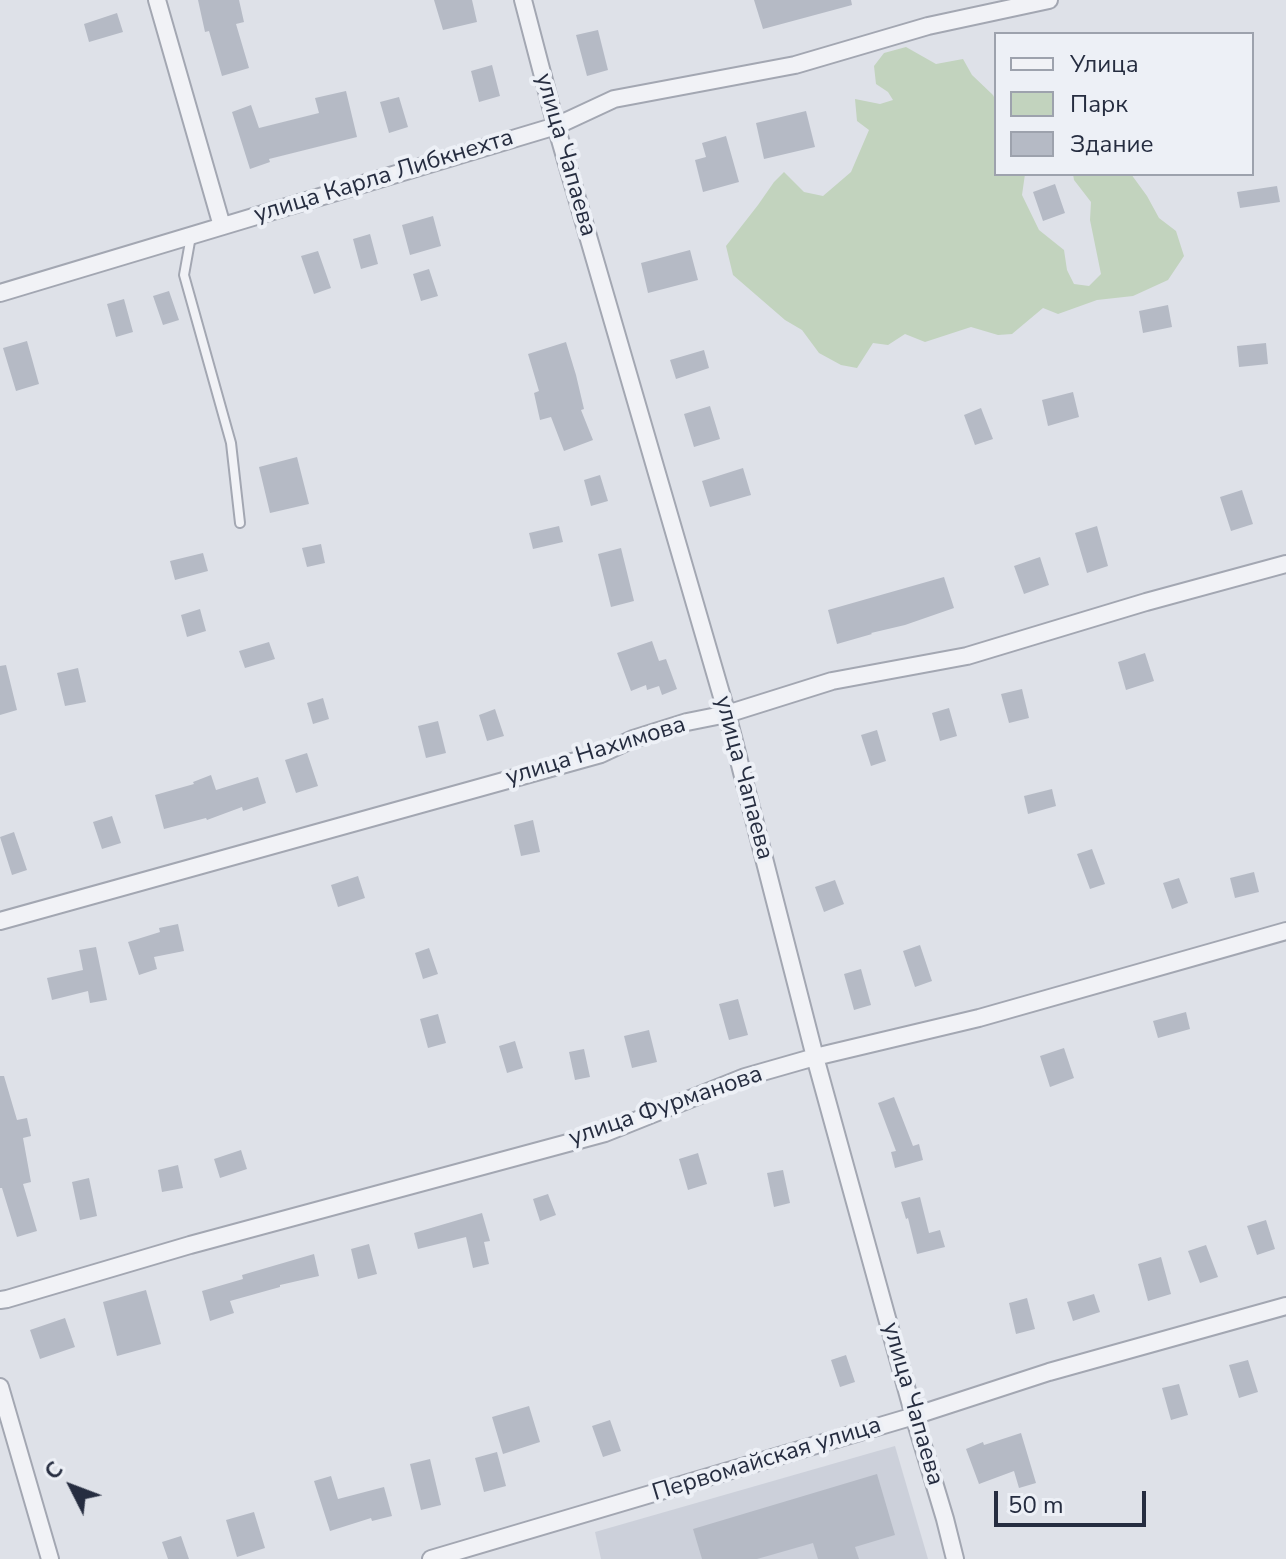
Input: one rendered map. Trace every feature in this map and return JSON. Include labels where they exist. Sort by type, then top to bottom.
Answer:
[{"type":"street","points":[[157,0],[222,226]]},
{"type":"street","name":"улица Чапаева","points":[[523,0],[556,126],[727,714],[815,1057],[955,1559]]},
{"type":"street","name":"улица Карла Либкнехта","points":[[0,293],[556,126],[614,99],[795,65],[928,26],[1049,0]]},
{"type":"street","name":"улица Нахимова","points":[[0,921],[601,754],[673,726],[727,714],[832,681],[967,656],[1286,564]]},
{"type":"street","name":"улица Фурманова","points":[[0,1300],[190,1245],[605,1133],[745,1077],[979,1018],[1286,931]]},
{"type":"street","name":"Первомайская улица","points":[[431,1559],[914,1416],[1049,1372],[1286,1306]]},
{"type":"street","points":[[0,1387],[50,1559]]},
{"type":"lane","points":[[191,235],[184,275],[231,443],[240,523]]},
{"type":"shaded area","points":[[895,1446],[928,1559],[601,1559],[595,1532]]},
{"type":"green space","points":[[906,47],[936,64],[963,59],[972,75],[993,95],[994,176],[1025,176],[1022,195],[1039,230],[1064,250],[1067,270],[1074,284],[1089,286],[1101,274],[1090,220],[1091,202],[1073,176],[1132,176],[1159,218],[1176,231],[1184,256],[1168,280],[1133,296],[1097,300],[1058,314],[1043,308],[1012,334],[998,335],[971,327],[925,342],[905,334],[888,345],[873,343],[857,368],[841,365],[819,353],[802,330],[785,320],[733,275],[726,246],[784,172],[804,192],[823,196],[851,172],[869,130],[857,121],[855,99],[880,104],[893,100],[876,84],[874,66],[884,53]]},
{"type":"building","points":[[198,0],[239,0],[244,22],[236,24],[249,68],[222,76],[209,31],[205,32]]},
{"type":"building","points":[[434,0],[472,0],[477,22],[443,30]]},
{"type":"building","points":[[754,0],[851,0],[852,5],[763,29]]},
{"type":"building","points":[[117,13],[123,32],[89,42],[84,24]]},
{"type":"building","points":[[598,30],[608,70],[587,76],[576,35]]},
{"type":"building","points":[[492,65],[500,96],[479,102],[471,71]]},
{"type":"building","points":[[346,91],[357,137],[269,159],[270,162],[250,169],[232,112],[251,105],[259,128],[319,113],[315,98]]},
{"type":"building","points":[[399,97],[408,127],[389,133],[380,102]]},
{"type":"building","points":[[806,111],[815,147],[764,159],[756,123]]},
{"type":"building","points":[[726,136],[739,182],[703,192],[695,160],[706,157],[702,143]]},
{"type":"building","points":[[1055,184],[1065,213],[1043,221],[1033,192]]},
{"type":"building","points":[[1277,186],[1280,202],[1240,208],[1237,192]]},
{"type":"building","points":[[433,216],[441,246],[410,255],[402,225]]},
{"type":"building","points":[[370,234],[378,264],[361,269],[353,239]]},
{"type":"building","points":[[690,250],[698,280],[648,293],[641,263]]},
{"type":"building","points":[[318,251],[331,288],[314,294],[301,256]]},
{"type":"building","points":[[429,269],[438,296],[421,301],[413,274]]},
{"type":"building","points":[[169,291],[179,320],[163,325],[153,296]]},
{"type":"building","points":[[124,299],[133,332],[116,337],[107,304]]},
{"type":"building","points":[[1168,305],[1172,327],[1143,333],[1139,311]]},
{"type":"building","points":[[27,341],[39,384],[16,391],[3,348]]},
{"type":"building","points":[[566,342],[584,409],[581,410],[593,440],[564,451],[551,417],[540,420],[534,393],[539,391],[528,354]]},
{"type":"building","points":[[1266,343],[1268,364],[1239,367],[1237,346]]},
{"type":"building","points":[[704,350],[709,368],[676,379],[670,360]]},
{"type":"building","points":[[1073,392],[1079,417],[1048,426],[1042,400]]},
{"type":"building","points":[[710,406],[720,439],[694,447],[684,414]]},
{"type":"building","points":[[981,408],[993,439],[975,445],[964,415]]},
{"type":"building","points":[[297,457],[309,504],[270,513],[259,467]]},
{"type":"building","points":[[743,468],[751,495],[710,507],[702,481]]},
{"type":"building","points":[[600,475],[608,501],[591,506],[584,480]]},
{"type":"building","points":[[1242,490],[1253,524],[1231,531],[1220,497]]},
{"type":"building","points":[[559,526],[563,542],[533,549],[529,533]]},
{"type":"building","points":[[1097,526],[1108,566],[1087,573],[1075,533]]},
{"type":"building","points":[[321,544],[325,563],[307,567],[302,548]]},
{"type":"building","points":[[621,548],[634,601],[611,607],[598,554]]},
{"type":"building","points":[[203,553],[208,571],[175,580],[170,561]]},
{"type":"building","points":[[1040,557],[1049,585],[1024,594],[1014,566]]},
{"type":"building","points":[[944,577],[954,608],[837,644],[828,610]]},
{"type":"building","points":[[200,609],[206,631],[187,637],[181,615]]},
{"type":"building","points":[[652,641],[659,661],[666,659],[677,689],[662,695],[659,686],[647,690],[646,685],[631,691],[617,653]]},
{"type":"building","points":[[269,642],[275,659],[245,668],[239,651]]},
{"type":"building","points":[[1145,653],[1154,681],[1126,690],[1118,662]]},
{"type":"building","points":[[6,665],[17,710],[0,715],[0,666]]},
{"type":"building","points":[[78,668],[86,702],[65,706],[57,673]]},
{"type":"building","points":[[1022,689],[1029,718],[1009,723],[1001,694]]},
{"type":"building","points":[[323,698],[329,719],[313,724],[307,703]]},
{"type":"building","points":[[949,708],[957,736],[940,741],[932,713]]},
{"type":"building","points":[[495,709],[504,736],[487,741],[479,715]]},
{"type":"building","points":[[438,721],[446,753],[426,758],[418,726]]},
{"type":"building","points":[[877,730],[886,761],[871,766],[861,735]]},
{"type":"building","points":[[307,753],[318,786],[296,793],[285,760]]},
{"type":"building","points":[[211,775],[216,790],[258,777],[266,803],[164,829],[155,795],[194,784]]},
{"type":"building","points":[[1052,789],[1056,806],[1028,814],[1024,796]]},
{"type":"building","points":[[112,816],[121,843],[102,849],[93,822]]},
{"type":"building","points":[[533,820],[540,852],[521,856],[514,825]]},
{"type":"building","points":[[14,832],[27,870],[12,875],[0,837]]},
{"type":"building","points":[[1092,849],[1105,884],[1090,889],[1077,854]]},
{"type":"building","points":[[1254,872],[1259,892],[1235,898],[1230,878]]},
{"type":"building","points":[[358,876],[365,898],[338,907],[331,885]]},
{"type":"building","points":[[1179,878],[1188,903],[1172,909],[1163,883]]},
{"type":"building","points":[[835,880],[844,904],[824,912],[815,887]]},
{"type":"building","points":[[178,924],[184,951],[154,957],[157,969],[139,975],[128,942],[160,932],[159,928]]},
{"type":"building","points":[[920,945],[932,981],[915,987],[903,951]]},
{"type":"building","points":[[96,947],[107,1000],[90,1003],[88,991],[52,1000],[47,978],[83,970],[79,950]]},
{"type":"building","points":[[429,948],[438,974],[423,979],[415,953]]},
{"type":"building","points":[[861,969],[871,1005],[854,1010],[844,974]]},
{"type":"building","points":[[738,999],[748,1035],[729,1040],[719,1004]]},
{"type":"building","points":[[1186,1012],[1190,1029],[1158,1038],[1153,1021]]},
{"type":"building","points":[[438,1014],[446,1043],[428,1048],[420,1019]]},
{"type":"building","points":[[649,1030],[657,1062],[632,1068],[624,1036]]},
{"type":"building","points":[[515,1041],[523,1068],[507,1073],[499,1046]]},
{"type":"building","points":[[1064,1048],[1074,1078],[1050,1087],[1040,1056]]},
{"type":"building","points":[[584,1049],[590,1077],[575,1080],[569,1052]]},
{"type":"building","points":[[0,1076],[4,1076],[17,1120],[27,1118],[31,1136],[23,1138],[31,1182],[23,1184],[37,1231],[17,1237],[0,1188]]},
{"type":"building","points":[[894,1097],[913,1146],[919,1144],[923,1160],[895,1168],[891,1152],[896,1151],[878,1103]]},
{"type":"building","points":[[241,1150],[247,1169],[220,1178],[214,1159]]},
{"type":"building","points":[[698,1153],[707,1184],[688,1190],[679,1159]]},
{"type":"building","points":[[178,1165],[183,1188],[162,1192],[158,1170]]},
{"type":"building","points":[[783,1170],[790,1203],[774,1207],[767,1173]]},
{"type":"building","points":[[89,1178],[97,1216],[80,1220],[72,1182]]},
{"type":"building","points":[[548,1194],[556,1215],[540,1221],[533,1199]]},
{"type":"building","points":[[920,1197],[929,1233],[940,1230],[945,1247],[917,1254],[901,1202]]},
{"type":"building","points":[[482,1213],[490,1241],[484,1242],[489,1264],[473,1268],[466,1237],[418,1249],[414,1233]]},
{"type":"building","points":[[1266,1220],[1275,1249],[1257,1255],[1247,1226]]},
{"type":"building","points":[[369,1244],[377,1274],[358,1279],[351,1249]]},
{"type":"building","points":[[1206,1245],[1218,1277],[1200,1283],[1188,1251]]},
{"type":"building","points":[[314,1254],[319,1276],[230,1301],[234,1313],[210,1321],[202,1291],[243,1279],[242,1275]]},
{"type":"building","points":[[1161,1257],[1171,1294],[1148,1301],[1138,1264]]},
{"type":"building","points":[[146,1290],[161,1344],[117,1356],[103,1302]]},
{"type":"building","points":[[1094,1294],[1100,1312],[1073,1321],[1067,1302]]},
{"type":"building","points":[[1027,1298],[1035,1329],[1016,1334],[1009,1303]]},
{"type":"building","points":[[65,1318],[75,1347],[40,1359],[30,1330]]},
{"type":"building","points":[[846,1355],[855,1382],[840,1387],[831,1360]]},
{"type":"building","points":[[1248,1360],[1258,1392],[1239,1398],[1229,1365]]},
{"type":"building","points":[[1179,1384],[1188,1415],[1171,1420],[1162,1388]]},
{"type":"building","points":[[529,1406],[540,1442],[503,1454],[492,1417]]},
{"type":"building","points":[[610,1420],[621,1451],[603,1457],[592,1426]]},
{"type":"building","points":[[1021,1433],[1036,1483],[1019,1488],[1014,1471],[979,1484],[966,1449]]},
{"type":"building","points":[[497,1452],[506,1486],[484,1492],[475,1458]]},
{"type":"building","points":[[430,1459],[441,1505],[421,1510],[410,1464]]},
{"type":"building","points":[[877,1474],[895,1535],[855,1547],[859,1559],[818,1559],[813,1543],[757,1559],[702,1559],[693,1529]]},
{"type":"building","points":[[331,1476],[338,1499],[384,1487],[392,1516],[372,1521],[371,1518],[330,1531],[314,1481]]},
{"type":"building","points":[[254,1512],[265,1548],[237,1557],[226,1520]]},
{"type":"building","points":[[181,1536],[189,1559],[168,1559],[162,1542]]}]
